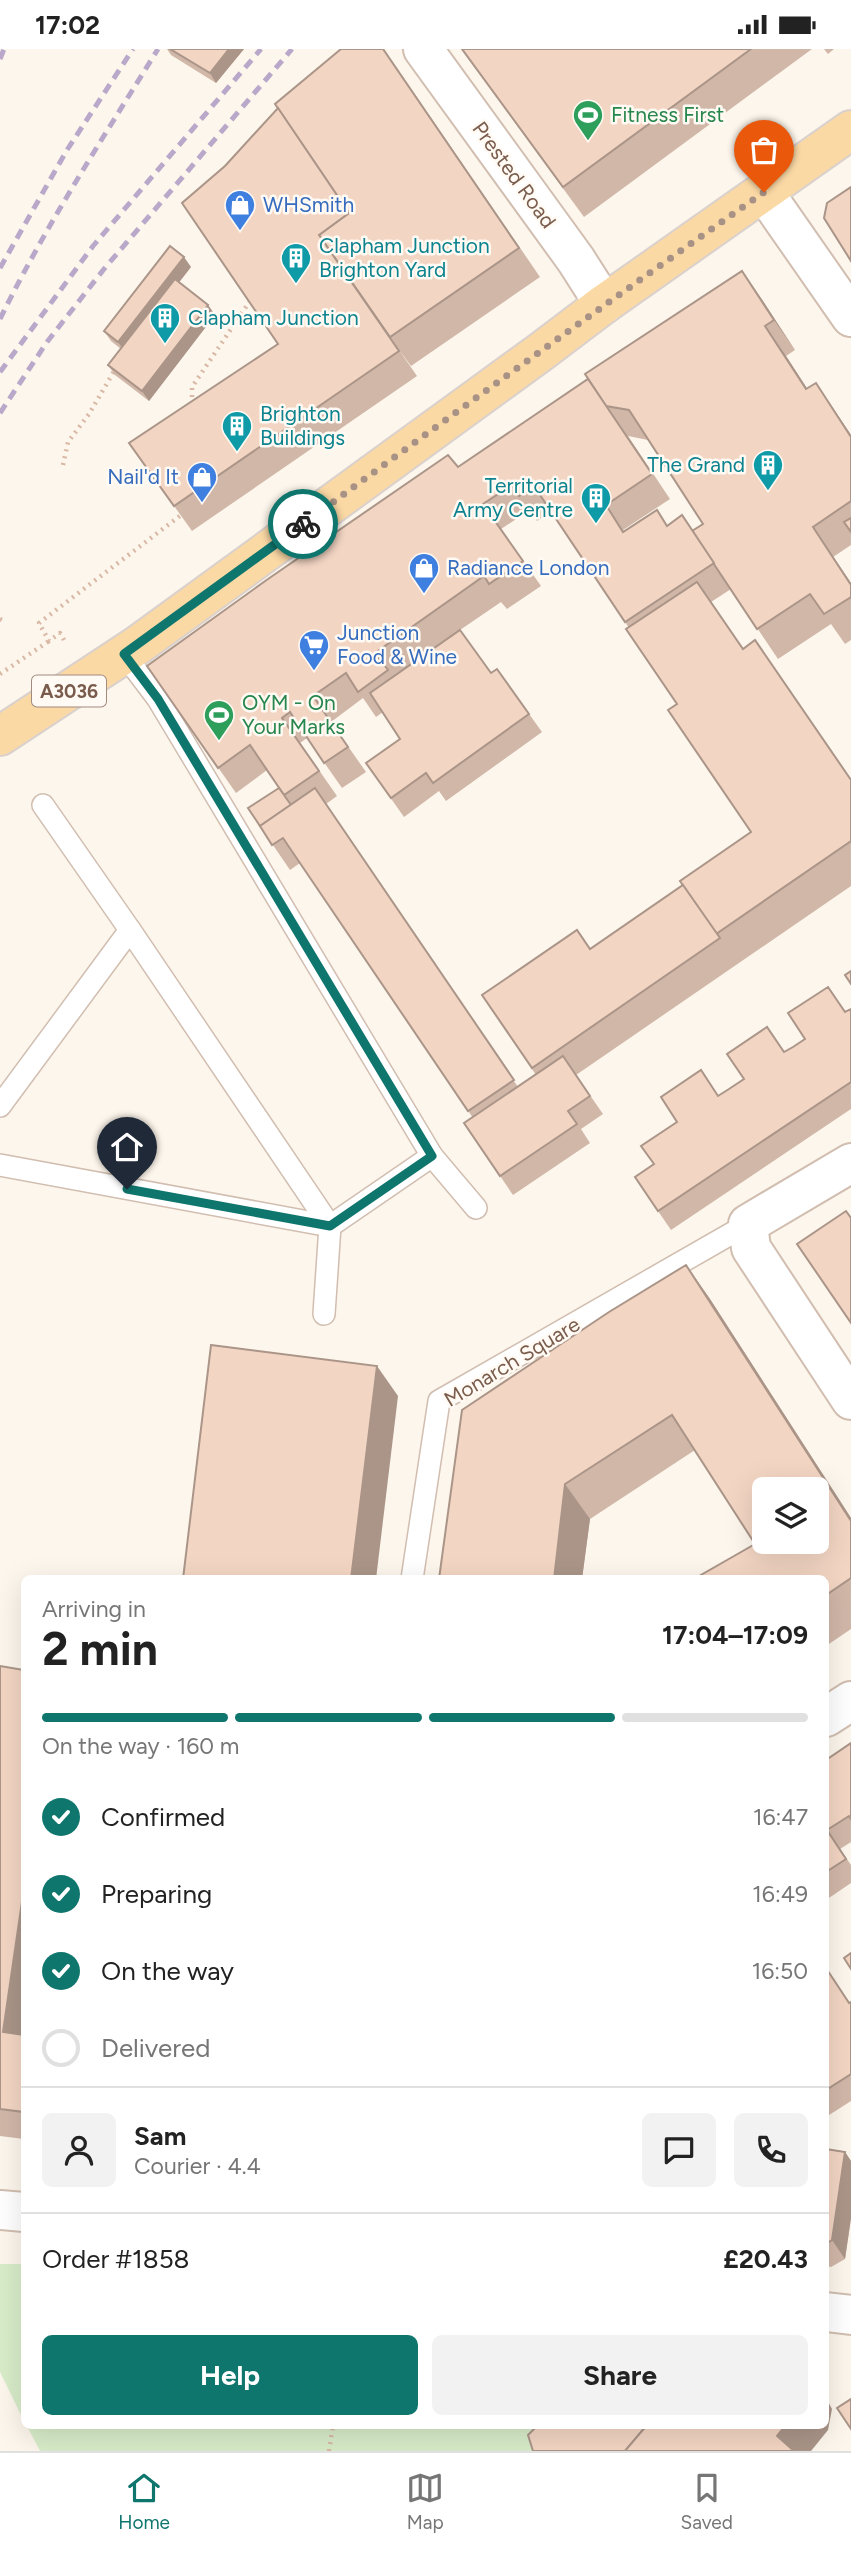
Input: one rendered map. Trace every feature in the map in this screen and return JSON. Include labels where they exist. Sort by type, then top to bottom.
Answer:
[{"type":"main road","name":"A3036","points":[[0,736],[124,654],[604,304],[851,130]]},
{"type":"street","name":"Prested Road","points":[[422,49],[576,260],[604,304]]},
{"type":"street","points":[[764,192],[851,317]]},
{"type":"street","points":[[851,1163],[748,1224],[751,1248],[851,1400]]},
{"type":"street","points":[[829,1715],[851,1701]]},
{"type":"street","points":[[0,2210],[21,2212]]},
{"type":"street","points":[[829,2312],[851,2315]]},
{"type":"lane","points":[[124,654],[158,699],[432,1156],[476,1208]]},
{"type":"lane","points":[[43,805],[131,930],[330,1226],[324,1314]]},
{"type":"lane","points":[[0,1106],[131,930]]},
{"type":"lane","points":[[0,1165],[330,1226],[432,1156]]},
{"type":"lane","name":"Monarch Square","points":[[413,1575],[439,1401],[748,1224]]},
{"type":"path","points":[[192,414],[192,387],[249,301],[259,294]]},
{"type":"path","points":[[63,465],[68,442],[89,414],[120,363]]},
{"type":"path","points":[[50,641],[39,623],[190,508]]},
{"type":"path","points":[[0,674],[60,633],[65,641]]},
{"type":"path","points":[[328,2451],[332,2429]]},
{"type":"green space","points":[[0,2264],[21,2264],[21,2415],[0,2372]]},
{"type":"green space","points":[[29,2429],[566,2429],[555,2451],[40,2451]]},
{"type":"building","points":[[170,49],[229,49],[210,73]]},
{"type":"building","points":[[341,49],[383,49],[519,248],[390,337],[319,235],[349,213],[275,104]]},
{"type":"building","points":[[462,49],[751,49],[563,187]]},
{"type":"building","points":[[278,108],[349,213],[319,235],[399,351],[174,506],[129,443],[278,344],[182,203],[225,166]]},
{"type":"building","points":[[851,187],[851,261],[824,218],[827,203]]},
{"type":"building","points":[[170,246],[184,257],[118,342],[104,331]]},
{"type":"building","name":"The Grand","points":[[742,271],[774,320],[765,326],[806,389],[816,383],[851,437],[851,501],[813,527],[851,585],[851,597],[824,614],[810,594],[757,629],[692,531],[703,524],[629,410],[606,406],[585,374]]},
{"type":"building","name":"Clapham Junction","points":[[175,279],[208,305],[142,391],[108,365]]},
{"type":"building","points":[[588,379],[652,474],[606,505],[623,532],[657,510],[667,526],[682,515],[714,563],[625,622],[534,486],[519,496],[512,485],[483,504],[523,561],[489,584],[484,576],[375,653],[388,670],[358,692],[346,673],[313,696],[348,747],[324,763],[290,712],[282,718],[319,771],[284,795],[250,745],[218,768],[147,666],[448,455],[458,467]]},
{"type":"building","points":[[851,518],[851,532],[844,522]]},
{"type":"building","points":[[697,582],[743,649],[755,640],[851,780],[851,841],[716,934],[680,881],[751,832],[668,710],[677,704],[626,629]]},
{"type":"building","points":[[460,630],[491,673],[497,669],[529,714],[433,783],[426,773],[391,798],[366,763],[400,739],[370,693]]},
{"type":"building","points":[[279,788],[291,805],[260,826],[248,808]]},
{"type":"building","points":[[315,788],[514,1080],[468,1111],[283,838],[272,845],[260,826]]},
{"type":"building","points":[[683,885],[720,938],[532,1068],[482,995],[577,930],[590,949]]},
{"type":"building","points":[[851,971],[851,984],[845,975]]},
{"type":"building","points":[[828,987],[845,1012],[851,1009],[851,1082],[658,1211],[635,1177],[654,1164],[641,1146],[677,1122],[661,1097],[701,1070],[718,1096],[729,1089],[744,1079],[727,1054],[767,1027],[784,1052],[793,1047],[805,1039],[788,1013]]},
{"type":"building","points":[[563,1056],[590,1096],[568,1111],[577,1124],[500,1176],[464,1123]]},
{"type":"building","points":[[846,1211],[851,1218],[851,1323],[797,1244]]},
{"type":"building","points":[[686,1265],[823,1477],[752,1477],[752,1539],[672,1415],[565,1484],[554,1575],[440,1575],[462,1410],[609,1312]]},
{"type":"building","points":[[211,1345],[377,1366],[351,1575],[183,1575]]},
{"type":"building","points":[[829,1487],[851,1521],[851,1578],[829,1593],[829,1575],[701,1575],[752,1546],[752,1554],[829,1554]]},
{"type":"building","points":[[0,1666],[21,1670],[21,1909],[3,2032],[21,2035],[21,2112],[0,2109]]},
{"type":"building","points":[[851,1743],[851,1819],[849,1816],[829,1829],[829,1758]]},
{"type":"building","points":[[829,1833],[846,1859],[829,1870]]},
{"type":"building","points":[[851,1953],[851,1969],[844,1958]]},
{"type":"building","points":[[829,1973],[849,2003],[851,2002],[851,2074],[829,2088]]},
{"type":"building","points":[[829,2149],[845,2152],[832,2240],[829,2242]]},
{"type":"building","points":[[851,2399],[851,2429],[837,2408]]},
{"type":"building","points":[[534,2429],[644,2429],[625,2451],[533,2451],[528,2435]]},
{"type":"building","points":[[644,2429],[783,2429],[777,2436],[794,2451],[625,2451]]},
{"type":"railway","points":[[0,59],[4,49]]},
{"type":"railway","points":[[0,268],[67,150],[133,49]]},
{"type":"railway","points":[[0,319],[56,216],[158,49]]},
{"type":"railway","points":[[0,372],[93,246],[261,49]]},
{"type":"railway","points":[[0,413],[47,342],[104,269],[292,49]]},
{"type":"way so far","points":[[303,524],[604,304],[764,192]]},
{"type":"place","name":"Fitness First","points":[[588,142]]},
{"type":"place","name":"WHSmith","points":[[240,232]]},
{"type":"place","name":"Clapham Junction Brighton Yard","points":[[296,285]]},
{"type":"place","name":"Clapham Junction","points":[[165,345]]},
{"type":"place","name":"Brighton Buildings","points":[[237,453]]},
{"type":"place","name":"The Grand","points":[[768,492]]},
{"type":"place","name":"Nail'd It","points":[[202,504]]},
{"type":"place","name":"Territorial Army Centre","points":[[596,525]]},
{"type":"place","name":"Radiance London","points":[[424,595]]},
{"type":"place","name":"Junction Food & Wine","points":[[314,672]]},
{"type":"place","name":"OYM - On Your Marks","points":[[219,742]]},
{"type":"route","points":[[127,1189],[330,1226],[432,1156],[158,699],[124,654],[303,524]]}]
